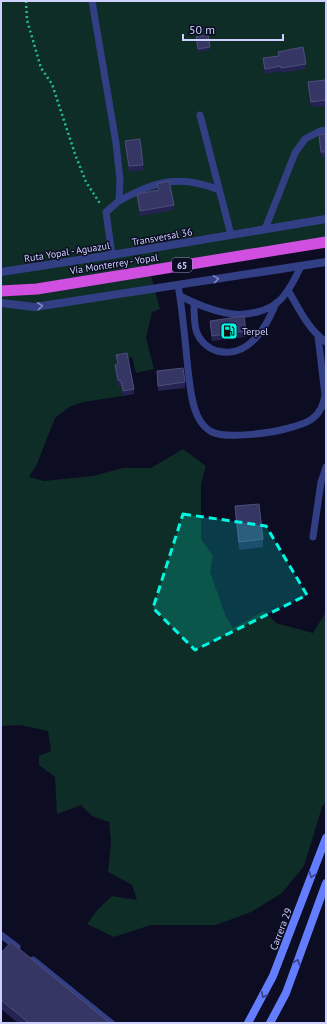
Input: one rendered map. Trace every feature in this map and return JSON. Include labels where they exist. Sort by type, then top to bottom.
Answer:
[{"type":"highway","name":"Vía Monterrey - Yopal","points":[[1,291],[37,289],[326,242]]},
{"type":"main road","name":"Carrera 29","points":[[248,1023],[273,976],[326,838]]},
{"type":"main road","points":[[270,1023],[286,993],[326,883]]},
{"type":"street","name":"65","points":[[1,303],[35,307],[326,262]]},
{"type":"lane","points":[[92,1],[116,143],[120,180],[119,201]]},
{"type":"lane","points":[[200,115],[231,235]]},
{"type":"lane","points":[[265,229],[295,153],[305,139],[320,131],[326,130]]},
{"type":"lane","points":[[112,255],[106,212],[119,201],[137,191],[166,182],[184,181],[204,184],[219,190]]},
{"type":"lane","name":"Ruta Yopal - Aguazul","points":[[1,272],[326,219]]},
{"type":"lane","points":[[180,296],[194,303],[227,314],[248,314],[262,310],[276,303],[288,290],[301,266]]},
{"type":"lane","points":[[178,285],[191,391],[198,417],[205,427],[213,433],[226,435],[272,432],[303,425],[320,412],[324,403],[325,395],[318,336]]},
{"type":"lane","points":[[288,290],[306,320],[318,336],[326,342]]},
{"type":"lane","points":[[194,303],[196,330],[201,341],[212,350],[224,352],[238,351],[260,334],[269,321],[276,303]]},
{"type":"lane","points":[[313,538],[322,482],[326,467]]},
{"type":"lane","points":[[1,935],[111,1023]]},
{"type":"path","points":[[26,1],[27,20],[41,68],[52,84],[75,154],[86,182],[97,201],[106,212]]},
{"type":"highlighted area","points":[[183,514],[266,526],[307,595],[195,650],[153,608]]},
{"type":"green space","points":[[1,1],[326,1],[326,243],[150,272],[160,309],[152,312],[146,338],[154,369],[136,373],[132,357],[127,359],[121,386],[123,396],[83,402],[69,407],[55,418],[37,464],[29,477],[44,481],[93,476],[123,468],[151,468],[183,449],[206,466],[201,484],[201,539],[213,556],[210,572],[226,617],[233,628],[264,611],[276,623],[313,633],[326,612],[326,802],[322,807],[304,866],[282,893],[251,912],[216,925],[151,925],[114,937],[87,924],[98,909],[112,896],[137,900],[132,885],[108,872],[111,842],[109,822],[92,816],[81,805],[57,814],[55,777],[39,765],[39,756],[51,751],[48,731],[20,725],[1,726]]},
{"type":"building","points":[[208,35],[210,47],[198,49],[196,37]]},
{"type":"building","points":[[303,47],[306,64],[265,69],[263,58],[279,56],[278,52]]},
{"type":"building","points":[[325,80],[326,100],[311,102],[308,82]]},
{"type":"building","points":[[326,134],[326,152],[321,152],[319,135]]},
{"type":"building","points":[[140,139],[143,165],[129,166],[125,141]]},
{"type":"building","points":[[169,181],[174,205],[140,211],[137,194],[159,190],[157,184]]},
{"type":"building","points":[[244,316],[246,331],[212,336],[210,321]]},
{"type":"building","points":[[127,353],[134,389],[123,391],[121,381],[118,380],[115,365],[118,363],[116,355]]},
{"type":"building","points":[[183,368],[185,382],[158,386],[157,371]]},
{"type":"building","points":[[259,504],[263,539],[239,542],[235,506]]},
{"type":"building","points":[[11,942],[110,1023],[29,1023],[1,1000],[1,953]]},
{"type":"place","name":"Terpel","points":[[229,331]]}]
